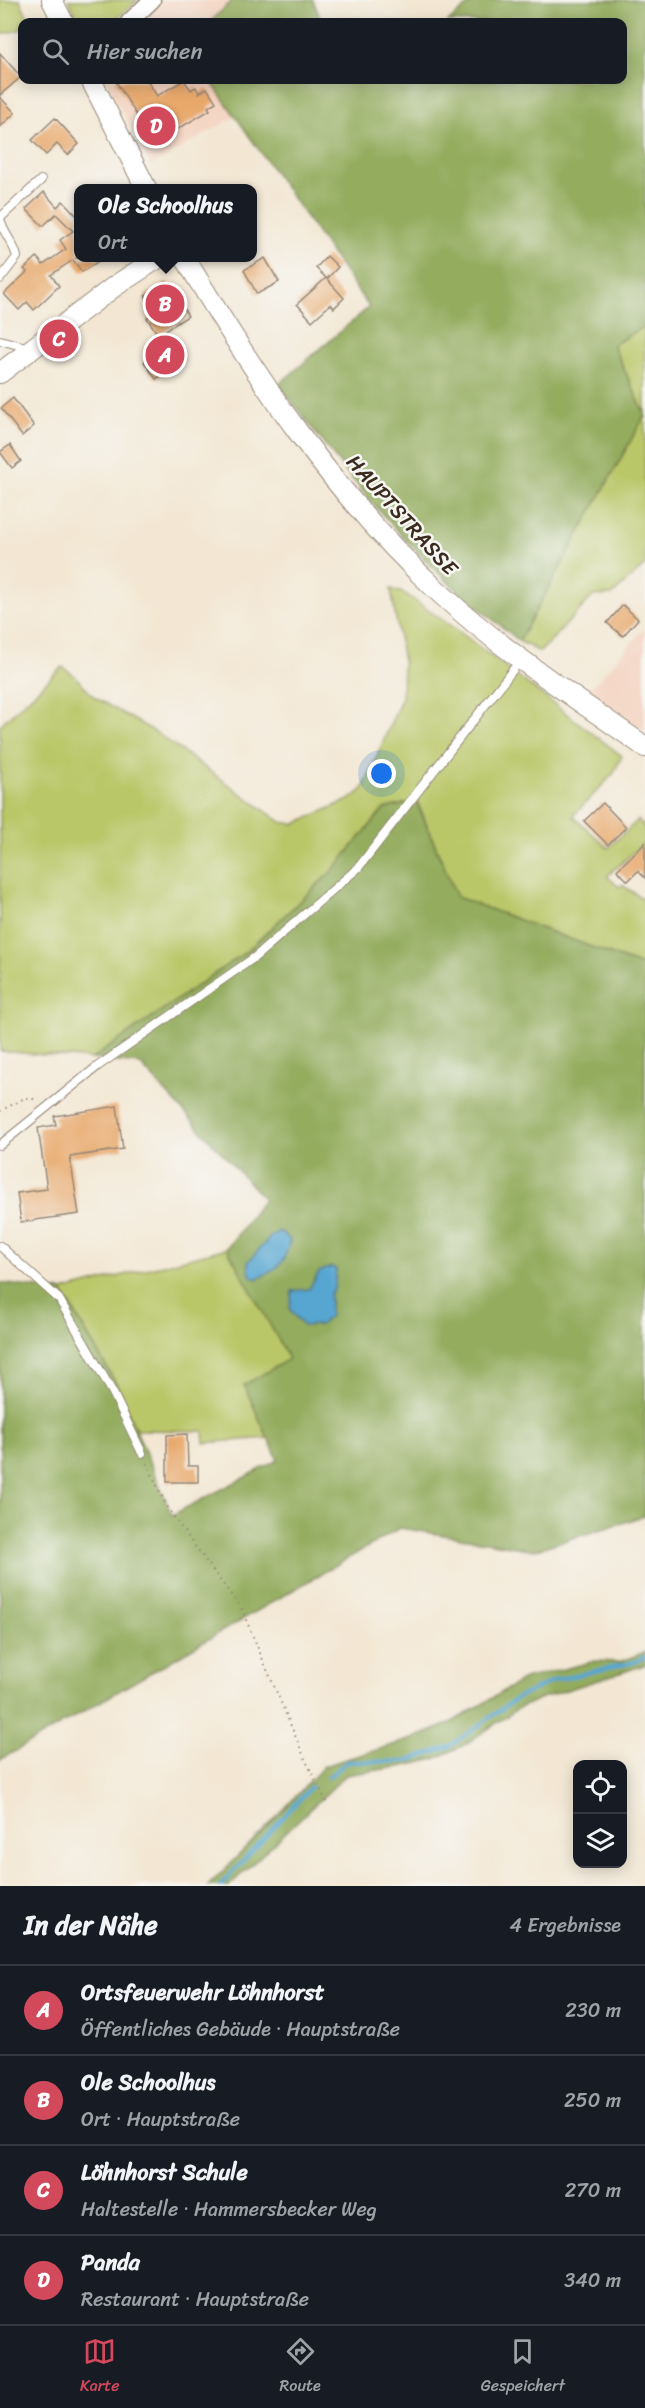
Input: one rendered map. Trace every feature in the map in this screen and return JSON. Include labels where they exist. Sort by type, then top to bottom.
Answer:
[{"type":"street","points":[[52,0],[61,18]]},
{"type":"street","points":[[133,18],[152,0]]},
{"type":"street","points":[[93,84],[143,184]]},
{"type":"street","points":[[133,164],[137,184]]},
{"type":"street","points":[[115,286],[132,262]]},
{"type":"street","points":[[0,373],[115,286],[152,262]]},
{"type":"street","name":"HAUPTSTRASSE","points":[[187,262],[228,331],[279,406],[376,529],[442,595],[522,658],[645,747]]},
{"type":"lane","points":[[0,279],[17,257],[15,247],[1,228],[0,218],[41,180]]},
{"type":"lane","points":[[0,340],[32,349]]},
{"type":"lane","points":[[0,1145],[98,1066],[255,957],[358,868],[522,658]]},
{"type":"lane","points":[[0,1246],[59,1299],[113,1393],[142,1453]]},
{"type":"path","points":[[0,1111],[25,1098],[32,1098],[45,1109]]},
{"type":"path","points":[[142,1453],[173,1515],[241,1608],[305,1759],[327,1803]]},
{"type":"shaded area","points":[[163,0],[233,0],[214,18],[144,18]]},
{"type":"shaded area","points":[[108,84],[213,84],[236,116],[151,166]]},
{"type":"shaded area","points":[[645,628],[645,731],[588,691]]},
{"type":"green space","points":[[0,0],[20,0],[28,18],[18,18],[18,30],[0,35]]},
{"type":"green space","points":[[68,0],[138,0],[118,18],[77,18]]},
{"type":"green space","points":[[233,0],[313,0],[320,18],[214,18]]},
{"type":"green space","points":[[474,0],[645,0],[645,326],[613,345],[645,415],[519,641],[456,590],[402,536],[338,462],[279,384],[369,307],[213,84],[627,84],[627,18],[453,18]]},
{"type":"green space","points":[[645,326],[645,414],[613,345]]},
{"type":"green space","points":[[645,415],[645,565],[612,595],[593,596],[540,652],[519,641]]},
{"type":"green space","points":[[391,589],[404,593],[461,633],[622,756],[613,774],[573,816],[608,848],[638,820],[645,828],[645,842],[607,876],[619,887],[622,885],[645,900],[645,967],[457,897],[417,801],[384,809],[333,870],[247,951],[92,1059],[0,1051],[0,725],[62,667],[74,675],[94,697],[155,732],[281,822],[294,824],[351,799],[363,789],[402,697],[403,662]]},
{"type":"green space","points":[[416,801],[457,897],[645,967],[645,1516],[534,1550],[400,1528],[0,1760],[0,1283],[62,1291],[117,1385],[172,1515],[278,1460],[244,1385],[289,1359],[227,1248],[264,1199],[140,1064],[92,1059],[247,951],[333,870],[384,809]]},
{"type":"green space","points":[[227,1248],[290,1359],[244,1385],[268,1438],[204,1443],[203,1431],[136,1430],[117,1385],[62,1291]]},
{"type":"green space","points":[[645,1652],[645,1665],[542,1698],[519,1708],[464,1745],[435,1759],[346,1775],[229,1886],[208,1886],[324,1766],[412,1739],[449,1724],[524,1679],[595,1661],[619,1662]]},
{"type":"water","points":[[280,1231],[290,1240],[286,1255],[280,1265],[256,1279],[250,1275],[248,1262],[271,1236]]},
{"type":"water","points":[[331,1267],[336,1269],[335,1287],[330,1294],[330,1316],[320,1325],[303,1326],[290,1309],[292,1291],[309,1289],[319,1272]]},
{"type":"building","points":[[0,53],[18,74],[18,80],[0,95]]},
{"type":"building","points":[[117,84],[150,84],[157,96],[177,84],[187,84],[191,90],[196,87],[199,93],[207,88],[216,102],[208,107],[210,110],[171,133],[168,129],[151,139]]},
{"type":"building","points":[[0,97],[15,113],[0,127]]},
{"type":"building","points":[[55,118],[79,144],[68,155],[57,144],[46,155],[32,140]]},
{"type":"building","points":[[44,192],[57,207],[63,201],[74,213],[74,261],[51,275],[59,286],[34,310],[27,302],[19,310],[4,294],[27,272],[24,269],[37,257],[43,265],[66,249],[60,240],[73,231],[56,214],[43,226],[26,209]]},
{"type":"building","points":[[327,256],[338,267],[327,279],[344,298],[334,308],[331,304],[312,321],[297,304],[326,278],[316,268]]},
{"type":"building","points":[[265,258],[279,282],[257,294],[244,270]]},
{"type":"building","points":[[74,262],[97,262],[82,272]]},
{"type":"building","points":[[167,282],[188,316],[158,335],[147,318],[156,312],[145,296]]},
{"type":"building","points":[[173,342],[185,359],[156,379],[144,362]]},
{"type":"building","points":[[13,398],[34,426],[22,436],[1,408]]},
{"type":"building","points":[[10,445],[21,461],[12,468],[0,452]]},
{"type":"building","points":[[623,605],[638,619],[623,636],[607,623]]},
{"type":"building","points":[[603,803],[626,827],[608,845],[584,821]]},
{"type":"building","points":[[645,843],[645,878],[638,871],[628,881],[617,870]]},
{"type":"building","points":[[117,1106],[123,1149],[70,1157],[79,1214],[21,1222],[17,1193],[47,1189],[38,1128],[56,1125],[54,1116]]},
{"type":"building","points":[[187,1434],[188,1466],[198,1466],[198,1482],[167,1482],[167,1435]]},
{"type":"waterway","points":[[328,1777],[347,1762],[407,1761],[449,1747],[517,1698],[555,1680],[635,1662],[645,1657]]},
{"type":"waterway","points":[[220,1886],[311,1787]]},
{"type":"place","name":"Panda","points":[[156,126]]},
{"type":"place","name":"Ole Schoolhus","points":[[165,304]]},
{"type":"place","name":"Löhnhorst Schule","points":[[59,339]]},
{"type":"place","name":"Ortsfeuerwehr Löhnhorst","points":[[165,355]]}]
